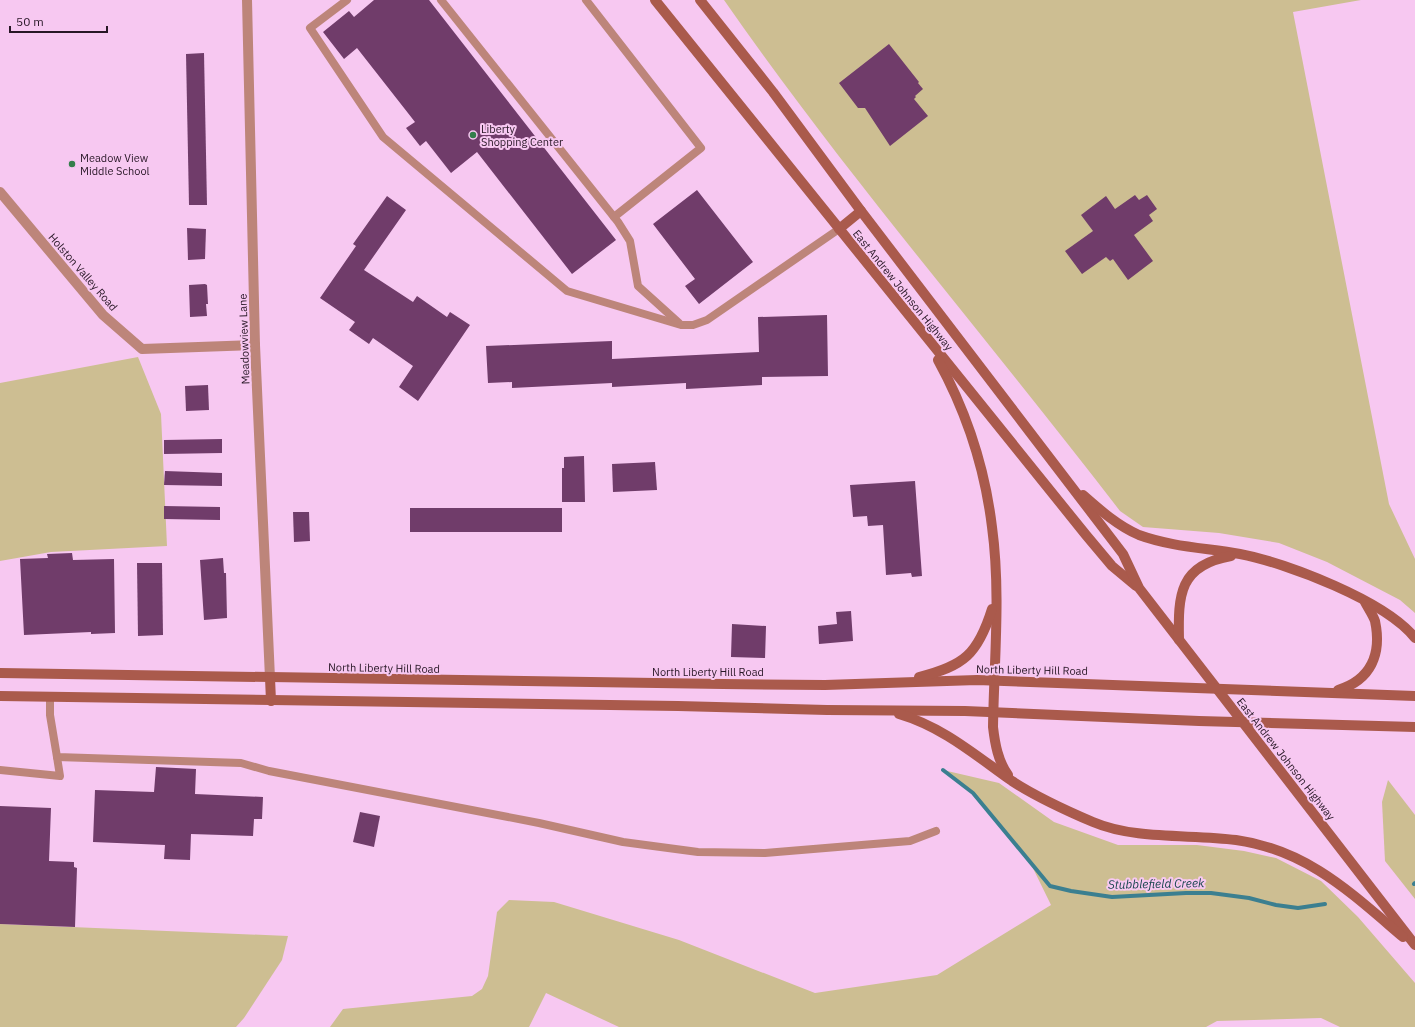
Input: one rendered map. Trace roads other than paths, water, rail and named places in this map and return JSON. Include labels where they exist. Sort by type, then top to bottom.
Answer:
[{"type":"main road","name":"East Andrew Johnson Highway","points":[[655,0],[924,336],[1107,560],[1139,588],[1415,946]]},
{"type":"main road","name":"East Andrew Johnson Highway","points":[[700,0],[773,92],[861,211],[1123,554],[1139,588]]},
{"type":"main road","points":[[838,229],[861,211]]},
{"type":"main road","points":[[924,336],[950,383],[969,426],[983,480],[992,527],[996,596],[993,712],[995,745],[1002,766],[1014,782]]},
{"type":"main road","points":[[1066,478],[1106,516],[1139,535],[1182,546],[1241,554],[1285,565],[1364,600],[1411,630],[1415,638]]},
{"type":"main road","points":[[1179,640],[1178,611],[1183,586],[1195,569],[1215,559],[1241,554]]},
{"type":"main road","points":[[899,682],[936,673],[952,667],[962,661],[986,630],[996,596]]},
{"type":"main road","points":[[1330,692],[1355,683],[1373,664],[1378,642],[1375,620],[1364,600]]},
{"type":"main road","name":"North Liberty Hill Road","points":[[0,673],[723,684],[994,681],[1415,696]]},
{"type":"main road","points":[[270,678],[271,701]]},
{"type":"main road","points":[[0,696],[993,712],[1199,721],[1415,727]]},
{"type":"main road","points":[[890,711],[926,723],[943,732],[1014,782],[1053,804],[1095,823],[1135,833],[1236,840],[1271,847],[1330,876],[1415,946]]},
{"type":"street","name":"Meadowview Lane","points":[[247,0],[255,345],[270,678]]},
{"type":"street","name":"Holston Valley Road","points":[[0,192],[103,315],[142,348],[255,345]]},
{"type":"lane","points":[[347,0],[310,28],[383,137],[567,291],[681,325],[693,325],[707,320],[838,229]]},
{"type":"lane","points":[[440,0],[614,217],[630,242],[638,286],[681,325]]},
{"type":"lane","points":[[586,0],[701,148],[614,217]]},
{"type":"lane","points":[[0,770],[60,776],[51,721],[50,697]]},
{"type":"lane","points":[[57,757],[241,763],[269,771],[539,823],[623,842],[698,852],[765,852],[910,841],[936,831]]},
{"type":"waterway","name":"Stubblefield Creek","points":[[943,770],[973,793],[1050,886],[1071,891],[1112,897],[1211,893],[1249,898],[1276,905],[1298,908],[1325,904]]},
{"type":"place","name":"Liberty Shopping Center","points":[[473,135]]},
{"type":"place","name":"Meadow View Middle School","points":[[72,164]]}]
